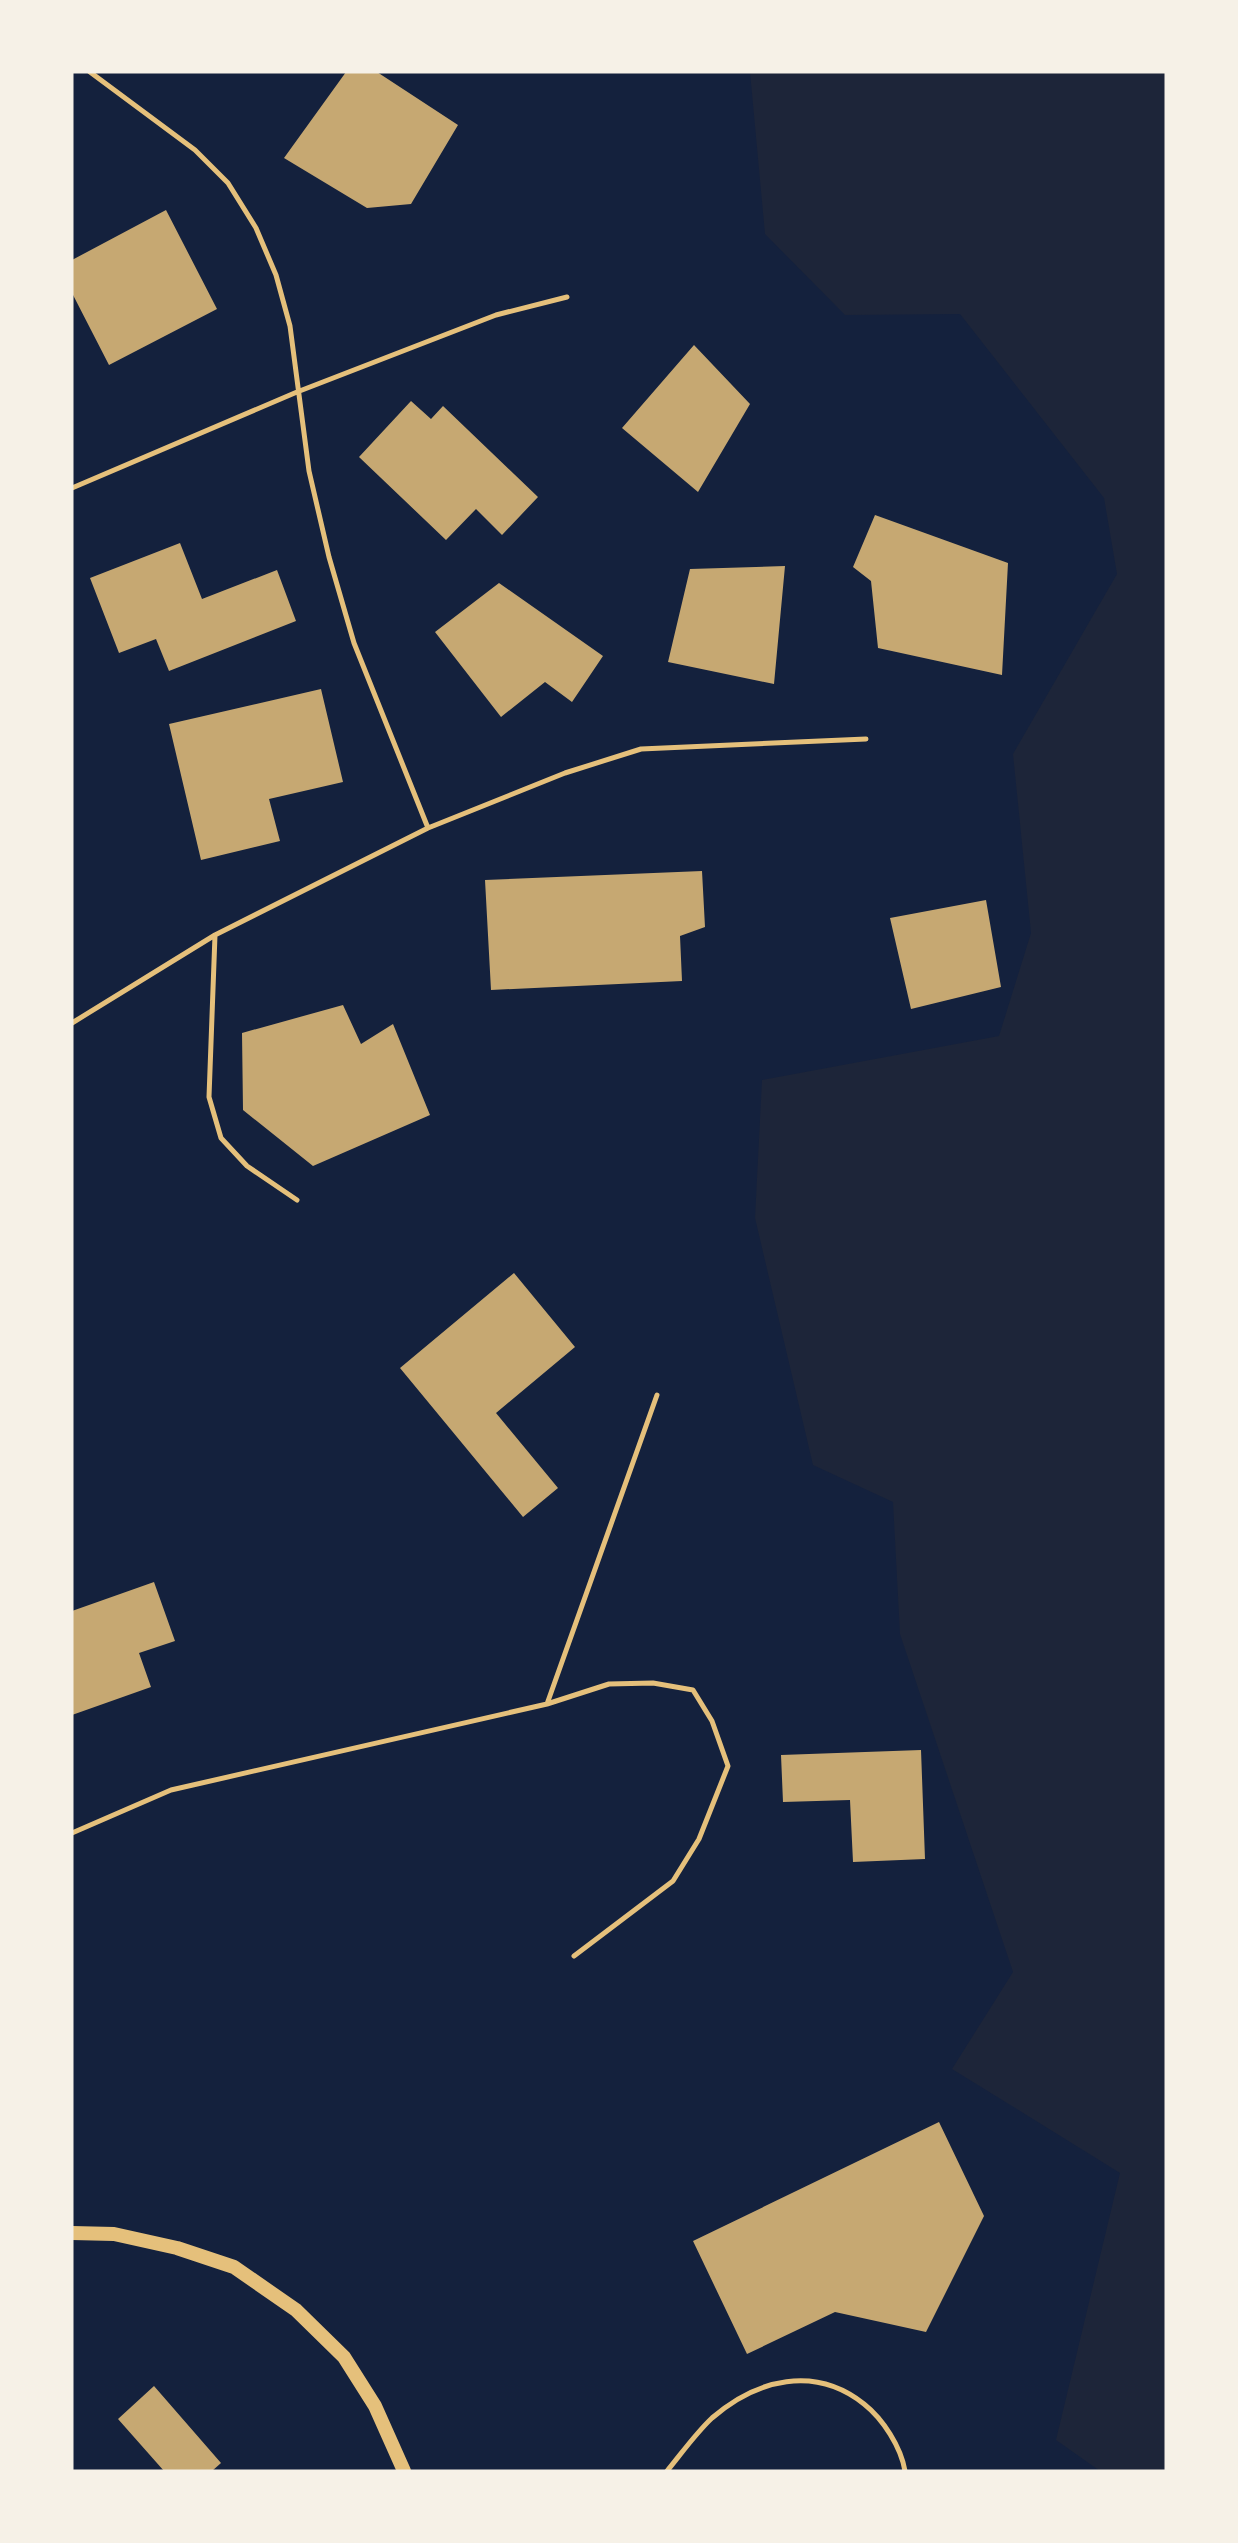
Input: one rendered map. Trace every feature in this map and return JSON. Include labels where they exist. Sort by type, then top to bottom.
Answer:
[{"type":"main road","points":[[72,2233],[114,2234],[188,2252],[234,2267],[296,2310],[344,2357],[375,2406],[404,2471]]},
{"type":"lane","points":[[90,72],[195,150],[228,183],[256,228],[276,275],[290,326],[309,471],[329,557],[354,643],[428,828]]},
{"type":"lane","points":[[72,488],[297,392],[496,315],[567,297]]},
{"type":"lane","points":[[72,1023],[215,935],[428,828],[565,773],[641,749],[866,739]]},
{"type":"lane","points":[[215,935],[209,1097],[221,1138],[247,1166],[297,1200]]},
{"type":"lane","points":[[547,1704],[657,1395]]},
{"type":"lane","points":[[72,1833],[171,1790],[547,1704],[609,1684],[653,1683],[693,1690],[712,1720],[728,1766],[699,1839],[673,1881],[574,1956]]},
{"type":"lane","points":[[667,2471],[711,2419],[734,2401],[761,2388],[796,2379],[825,2383],[853,2395],[874,2412],[891,2435],[905,2471]]},
{"type":"shaded area","points":[[750,72],[1166,72],[1166,2471],[1100,2471],[1056,2440],[1120,2173],[952,2069],[1013,1972],[900,1634],[893,1502],[813,1465],[755,1218],[762,1080],[999,1036],[1031,933],[1013,754],[1117,574],[1104,498],[960,314],[845,315],[765,234]]},
{"type":"building","points":[[346,72],[377,72],[458,125],[411,204],[367,208],[284,158]]},
{"type":"building","points":[[166,210],[217,309],[109,365],[72,293],[72,260]]},
{"type":"building","points":[[694,345],[750,404],[698,492],[622,428]]},
{"type":"building","points":[[411,401],[431,419],[443,406],[538,497],[502,535],[476,509],[446,540],[359,457]]},
{"type":"building","points":[[875,515],[1008,563],[1002,675],[878,648],[871,581],[853,567]]},
{"type":"building","points":[[180,543],[202,599],[277,570],[296,621],[169,671],[156,639],[119,653],[90,578]]},
{"type":"building","points":[[785,566],[774,684],[668,662],[690,569]]},
{"type":"building","points":[[499,583],[603,656],[572,702],[545,682],[501,717],[435,632]]},
{"type":"building","points":[[321,689],[343,782],[269,799],[280,841],[201,860],[169,724]]},
{"type":"building","points":[[702,871],[705,927],[680,936],[682,981],[491,990],[485,880]]},
{"type":"building","points":[[986,900],[1001,987],[911,1009],[890,918]]},
{"type":"building","points":[[343,1005],[361,1044],[393,1024],[430,1115],[313,1166],[243,1110],[242,1033]]},
{"type":"building","points":[[514,1273],[575,1347],[496,1413],[558,1488],[523,1517],[400,1368]]},
{"type":"building","points":[[154,1582],[175,1641],[139,1653],[151,1687],[72,1715],[72,1611]]},
{"type":"building","points":[[921,1750],[925,1859],[853,1862],[850,1800],[783,1802],[781,1755]]},
{"type":"building","points":[[939,2122],[984,2216],[926,2332],[835,2312],[747,2354],[693,2241]]},
{"type":"building","points":[[154,2386],[221,2463],[212,2471],[164,2471],[118,2419]]}]
